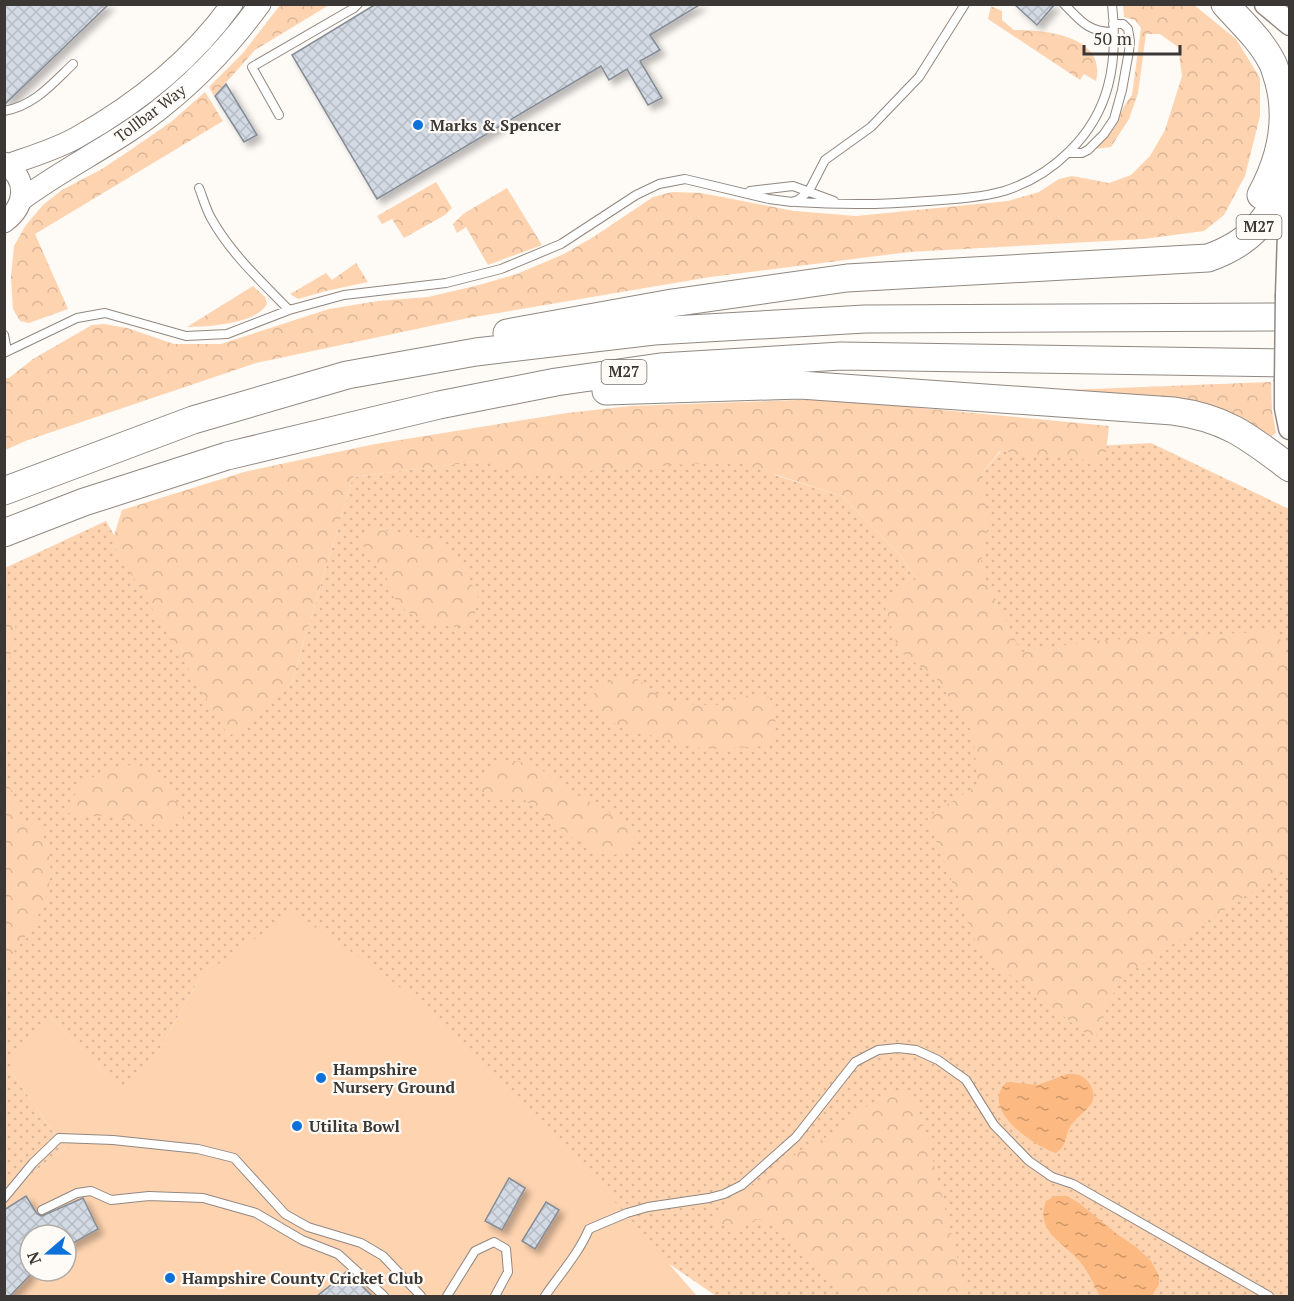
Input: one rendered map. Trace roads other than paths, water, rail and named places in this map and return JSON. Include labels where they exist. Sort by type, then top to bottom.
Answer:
[{"type":"highway","name":"M27","points":[[1168,260],[1197,251],[1240,228],[1254,209],[1272,175],[1283,138],[1284,99],[1273,62],[1254,36],[1225,4]]},
{"type":"highway","name":"M27","points":[[4,491],[193,420],[346,375],[526,328],[672,303],[847,278],[1208,258],[1228,251],[1257,230],[1290,175]]},
{"type":"highway","name":"M27","points":[[346,375],[476,352],[654,331],[865,320],[1288,306]]},
{"type":"highway","name":"M27","points":[[4,533],[84,502],[226,456],[440,405],[556,382],[660,367],[841,356],[1288,373]]},
{"type":"highway","name":"M27","points":[[440,405],[625,389],[800,385],[1173,411],[1206,416],[1234,428],[1290,468]]},
{"type":"main road","name":"Tollbar Way","points":[[6,164],[44,152],[75,138],[148,90],[185,58],[219,23],[232,4]]},
{"type":"main road","name":"Tollbar Way","points":[[4,222],[18,209],[21,200],[48,180],[127,132],[165,105],[201,74],[234,38],[260,4]]},
{"type":"main road","points":[[1225,4],[1268,39],[1284,60],[1290,75]]},
{"type":"main road","points":[[6,164],[15,171],[20,180],[21,200]]},
{"type":"main road","points":[[1290,203],[1286,408],[1290,428]]},
{"type":"lane","points":[[279,115],[252,67],[358,4]]},
{"type":"lane","points":[[792,202],[809,191],[825,160],[871,127],[919,77],[965,4]]},
{"type":"lane","points":[[1064,4],[1091,29],[1101,32],[1123,24],[1128,28],[1130,41],[1118,108],[1109,128],[1095,144],[1082,153],[1068,153]]},
{"type":"lane","points":[[4,335],[6,352],[77,318],[105,313],[186,336],[227,334],[289,310],[344,295],[446,282],[501,269],[561,244],[636,195],[659,184],[685,179],[769,199],[854,205],[968,198],[1001,192],[1034,178],[1068,153],[1090,126],[1104,99],[1112,69],[1112,4]]},
{"type":"lane","points":[[4,111],[26,105],[73,64]]},
{"type":"lane","points":[[740,191],[793,186],[830,200],[854,205]]},
{"type":"lane","points":[[199,188],[210,217],[225,239],[252,273],[289,310]]},
{"type":"lane","points":[[545,1296],[582,1246],[589,1228],[648,1207],[709,1198],[742,1185],[796,1137],[855,1062],[878,1050],[898,1048],[916,1050],[938,1060],[966,1080],[994,1125],[1029,1161],[1052,1178],[1073,1184],[1269,1296]]},
{"type":"lane","points":[[4,1198],[33,1163],[59,1138],[113,1140],[198,1149],[234,1158],[285,1214],[300,1223],[324,1233],[361,1243],[383,1256],[421,1296]]},
{"type":"lane","points":[[42,1210],[77,1193],[91,1191],[111,1200],[149,1196],[203,1198],[256,1213],[302,1240],[338,1254],[384,1296]]},
{"type":"lane","points":[[447,1296],[475,1251],[494,1242],[506,1249],[508,1272],[495,1296]]},
{"type":"water","points":[[1067,1074],[1078,1075],[1088,1081],[1092,1088],[1093,1100],[1071,1125],[1064,1144],[1056,1153],[1035,1143],[1012,1125],[999,1103],[1000,1092],[1007,1082],[1038,1085]]},
{"type":"water","points":[[1055,1196],[1067,1196],[1079,1203],[1151,1261],[1159,1276],[1159,1284],[1152,1296],[1100,1296],[1081,1263],[1053,1236],[1044,1221],[1043,1212],[1046,1201]]},
{"type":"place","name":"Marks & Spencer","points":[[418,125]]},
{"type":"place","name":"Hampshire Nursery Ground","points":[[321,1078]]},
{"type":"place","name":"Utilita Bowl","points":[[297,1126]]},
{"type":"place","name":"Hampshire County Cricket Club","points":[[170,1278]]}]
